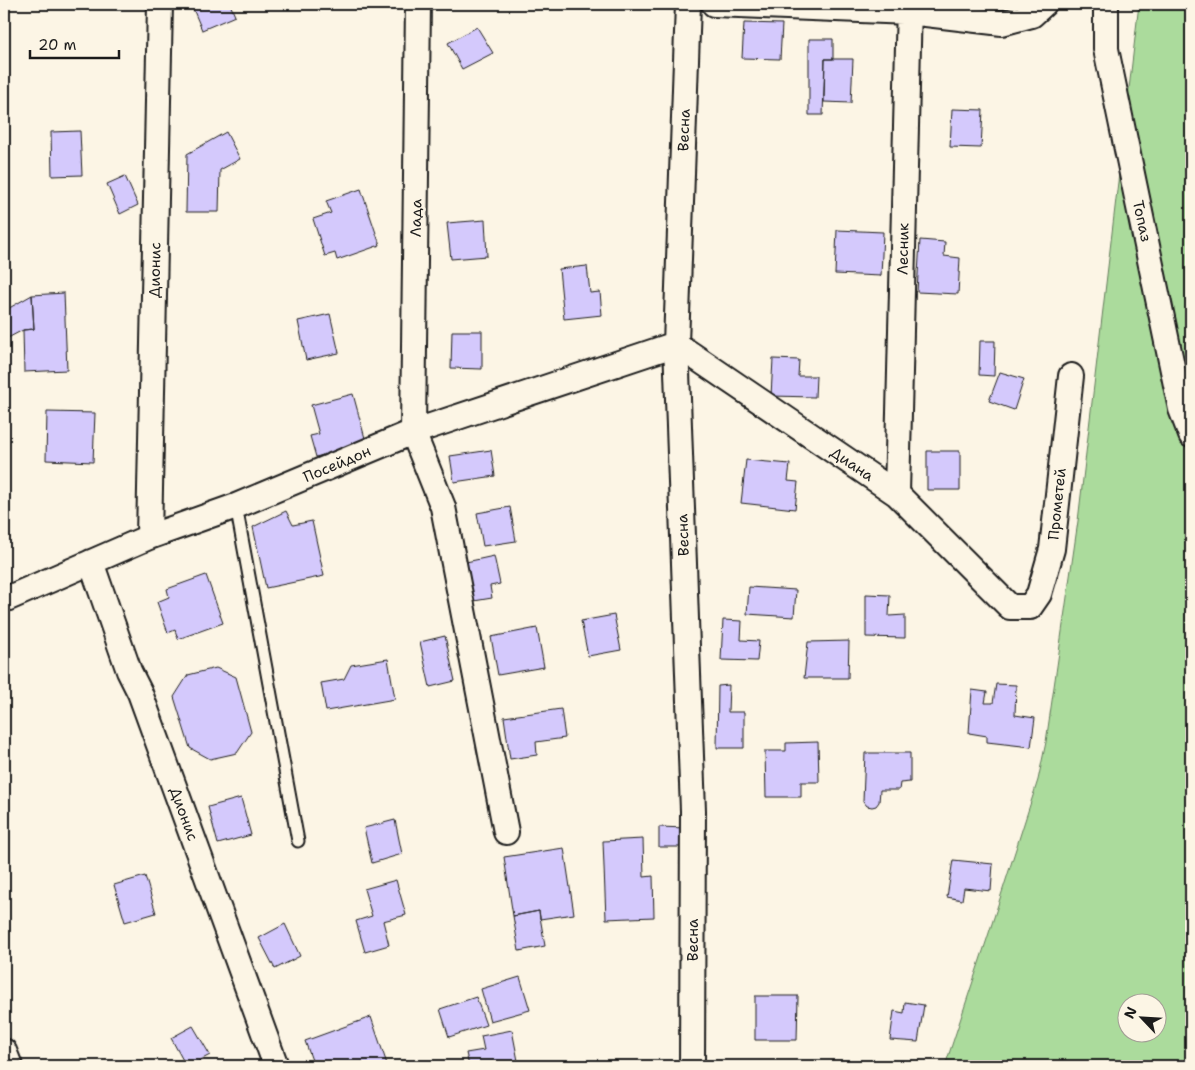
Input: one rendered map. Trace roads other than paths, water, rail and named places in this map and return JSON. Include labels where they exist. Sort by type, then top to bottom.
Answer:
[{"type":"street","name":"Дионис","points":[[150,537],[160,4]]},
{"type":"street","name":"Лада","points":[[413,432],[418,4]]},
{"type":"street","name":"Весна","points":[[688,4],[676,344],[694,811],[692,1066]]},
{"type":"street","points":[[714,4],[909,8],[1002,23],[1032,15],[1044,4]]},
{"type":"street","name":"Топаз","points":[[1106,4],[1106,48],[1181,409],[1191,435]]},
{"type":"street","name":"Лесник","points":[[897,494],[909,8]]},
{"type":"street","name":"Посейдон","points":[[4,600],[150,537],[236,506],[413,432],[676,344]]},
{"type":"street","name":"Диана","points":[[676,344],[897,494],[1010,606]]},
{"type":"street","name":"Прометей","points":[[1010,606],[1030,607],[1039,594],[1052,549],[1071,376]]},
{"type":"street","points":[[413,432],[443,507],[506,832]]},
{"type":"street","name":"Дионис","points":[[92,562],[129,671],[140,693],[276,1066]]},
{"type":"street","points":[[4,1051],[10,1066]]},
{"type":"lane","points":[[236,506],[298,841]]}]
